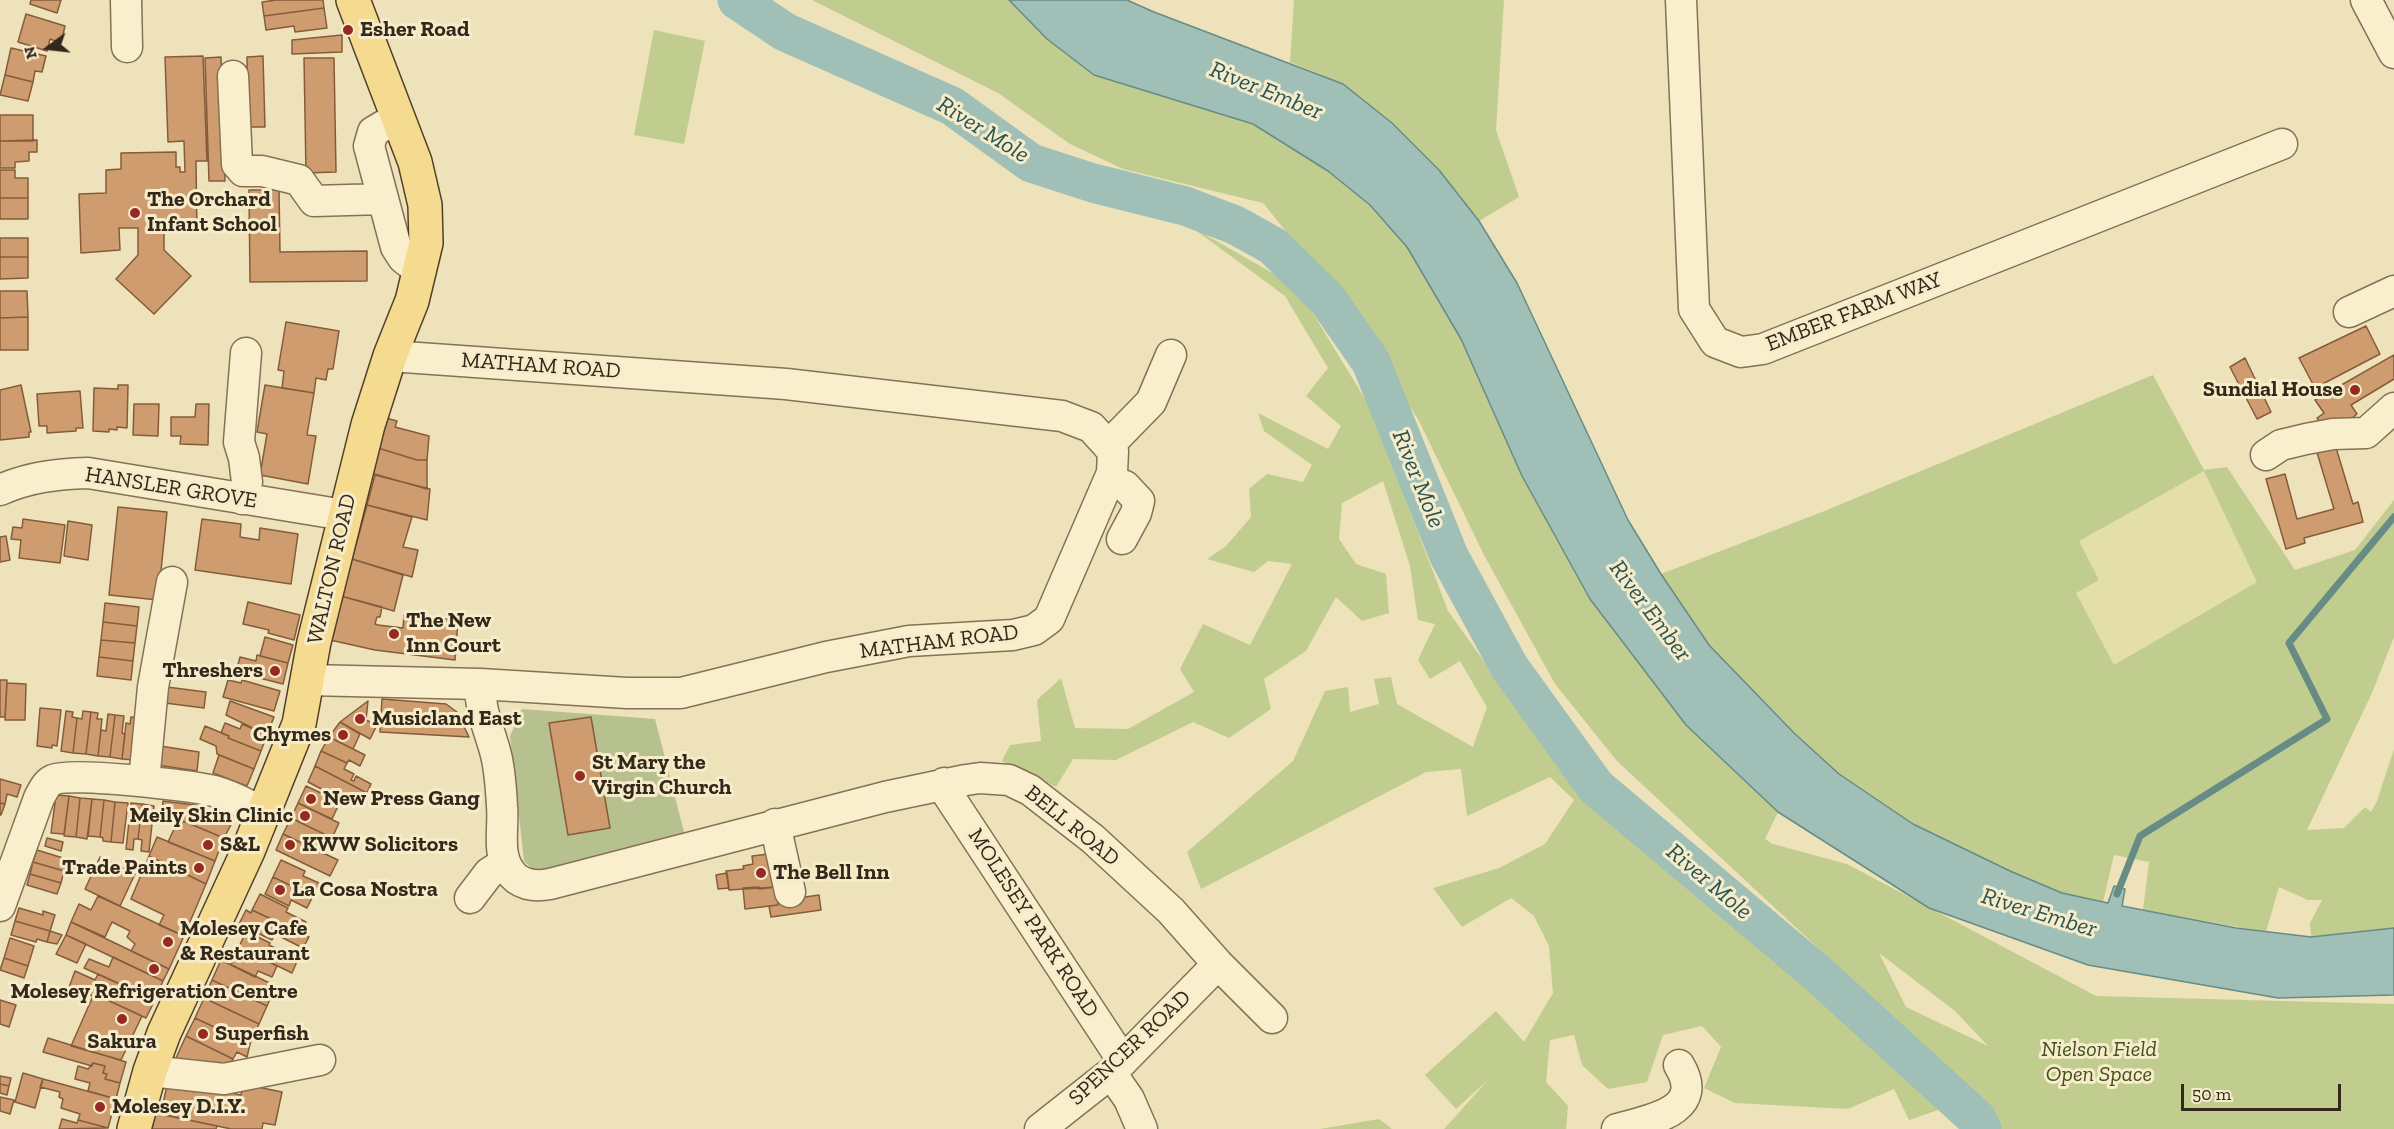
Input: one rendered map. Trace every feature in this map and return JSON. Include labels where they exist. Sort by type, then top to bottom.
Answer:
[{"type":"main road","name":"WALTON ROAD","points":[[134,1129],[150,1071],[164,1033],[265,814],[298,724],[314,642],[368,424],[390,356],[412,301],[426,243],[425,205],[415,162],[353,0]]},
{"type":"street","points":[[126,0],[127,46]]},
{"type":"street","name":"EMBER FARM WAY","points":[[1681,0],[1694,309],[1715,342],[1741,352],[1763,349],[2282,144]]},
{"type":"street","points":[[2366,0],[2390,38]]},
{"type":"street","points":[[233,76],[237,164],[243,171],[262,171],[299,180],[314,201],[382,199]]},
{"type":"street","points":[[398,117],[373,132],[369,146],[396,247],[403,258],[420,271]]},
{"type":"street","points":[[2349,312],[2394,291]]},
{"type":"street","points":[[242,499],[247,482],[239,442],[246,353]]},
{"type":"street","points":[[1108,446],[1151,402],[1171,355]]},
{"type":"street","name":"MATHAM ROAD","points":[[308,680],[480,684],[627,693],[681,693],[826,657],[909,641],[1013,635],[1034,630],[1049,619],[1112,473],[1113,451],[1091,427],[1062,416],[786,384],[390,356]]},
{"type":"street","points":[[2266,455],[2282,445],[2306,439],[2333,434],[2366,433],[2394,408]]},
{"type":"street","name":"HANSLER GROVE","points":[[0,490],[56,474],[88,473],[345,515]]},
{"type":"street","points":[[1109,480],[1125,486],[1139,501],[1136,513],[1122,539]]},
{"type":"street","points":[[144,781],[153,687],[172,582]]},
{"type":"street","points":[[470,898],[489,873],[505,862],[502,849],[502,806],[497,764],[480,705],[480,684]]},
{"type":"street","points":[[0,906],[39,798],[49,782],[54,779],[67,777],[144,781],[214,792],[247,804],[265,814]]},
{"type":"street","name":"BELL ROAD","points":[[505,862],[517,879],[540,886],[944,783],[980,778],[1009,780],[1030,790],[1093,839],[1171,911],[1218,964],[1272,1018]]},
{"type":"street","name":"MOLESEY PARK ROAD","points":[[944,783],[1117,1067],[1142,1129]]},
{"type":"street","points":[[776,824],[790,892]]},
{"type":"street","name":"SPENCER ROAD","points":[[1040,1129],[1117,1067],[1218,964]]},
{"type":"street","points":[[150,1071],[224,1078],[320,1060]]},
{"type":"street","points":[[1617,1129],[1653,1119],[1677,1109],[1686,1096],[1687,1079],[1679,1065]]},
{"type":"shaded area","points":[[2204,471],[2258,582],[2113,666],[2076,593],[2099,580],[2078,541]]},
{"type":"green space","name":"Nielson Field Open Space","points":[[812,0],[1009,0],[1047,39],[1094,75],[1253,124],[1328,171],[1370,205],[1407,247],[1461,339],[1522,476],[1686,725],[1778,812],[1765,839],[1773,844],[1847,864],[2096,996],[2394,1004],[2394,1129],[2001,1129],[1964,1084],[1617,761],[1555,684],[1484,555],[1418,419],[1339,297],[1263,203],[1123,169],[1070,144],[998,93]],"holes":[[[1879,953],[1955,1011],[1988,1046],[1906,1007]]]},
{"type":"green space","points":[[1294,0],[1504,0],[1496,130],[1519,197],[1479,221],[1439,170],[1392,123],[1343,84],[1290,62]]},
{"type":"green space","points":[[654,30],[705,41],[684,144],[634,135]]},
{"type":"green space","points":[[1190,226],[1297,287],[1371,409],[1448,611],[1572,784],[1947,1107],[1909,1120],[1894,1089],[1848,1109],[1735,1103],[1704,1088],[1721,1047],[1702,1026],[1663,1035],[1647,1082],[1608,1089],[1582,1065],[1574,1035],[1550,1040],[1546,1082],[1568,1106],[1566,1129],[1444,1129],[1488,1080],[1456,1109],[1425,1075],[1496,1011],[1524,1042],[1553,993],[1549,946],[1534,916],[1511,898],[1462,927],[1433,888],[1499,868],[1545,844],[1574,800],[1550,777],[1467,816],[1461,769],[1426,772],[1201,889],[1187,852],[1293,761],[1325,691],[1348,687],[1350,712],[1379,704],[1374,679],[1391,677],[1397,704],[1473,747],[1487,707],[1460,661],[1430,679],[1418,660],[1435,624],[1418,620],[1410,566],[1383,481],[1342,503],[1339,539],[1356,564],[1386,574],[1389,613],[1362,621],[1336,597],[1306,651],[1264,679],[1271,709],[1229,738],[1193,722],[1116,760],[1073,759],[1056,787],[1002,761],[1010,745],[1041,741],[1037,700],[1061,678],[1075,728],[1128,729],[1194,692],[1180,669],[1203,624],[1250,645],[1292,564],[1268,561],[1254,572],[1207,559],[1226,546],[1251,517],[1249,489],[1267,474],[1303,482],[1312,465],[1264,431],[1258,413],[1328,449],[1341,426],[1306,396],[1328,368],[1285,296]]},
{"type":"green space","points":[[2153,375],[2204,470],[2227,467],[2295,570],[2355,550],[2394,500],[2394,637],[2372,693],[2307,830],[2344,828],[2365,807],[2371,812],[2377,801],[2394,749],[2394,928],[2311,937],[2310,923],[2322,900],[2308,900],[2279,887],[2266,932],[2143,910],[2149,862],[2114,855],[2103,902],[2062,893],[2010,871],[1913,824],[1839,775],[1755,695],[1709,645],[1661,574],[1822,512]],"holes":[[[2204,471],[2257,582],[2114,665],[2076,593],[2099,580],[2079,541]]]},
{"type":"green space","points":[[522,709],[655,719],[685,836],[541,878],[524,861],[510,736]]},
{"type":"green space","points":[[1379,1119],[1392,1129],[1320,1129]]},
{"type":"water","name":"River Ember","points":[[1009,0],[1127,0],[1343,84],[1392,123],[1439,170],[1479,221],[1517,283],[1628,520],[1709,645],[1794,733],[1839,774],[1913,824],[2010,871],[2062,893],[2108,903],[2114,886],[2125,889],[2122,906],[2236,928],[2311,937],[2394,928],[2394,995],[2278,998],[2088,965],[1929,908],[1778,812],[1686,725],[1590,599],[1522,476],[1461,339],[1407,247],[1370,205],[1328,171],[1253,124],[1094,75],[1047,39]]},
{"type":"building","points":[[31,0],[61,0],[57,13],[30,4]]},
{"type":"building","points":[[323,0],[324,8],[264,16],[262,2]]},
{"type":"building","points":[[324,8],[327,28],[295,32],[294,26],[266,30],[264,16]]},
{"type":"building","points":[[26,14],[65,26],[61,43],[50,39],[47,51],[18,42]]},
{"type":"building","points":[[342,35],[342,52],[292,54],[292,40]]},
{"type":"building","points":[[11,48],[46,56],[42,72],[35,71],[33,82],[5,75]]},
{"type":"building","points":[[203,56],[207,161],[196,161],[197,232],[181,232],[181,227],[164,227],[164,250],[191,276],[154,314],[116,279],[138,255],[138,228],[119,228],[120,250],[81,253],[79,194],[106,193],[106,170],[121,169],[121,153],[176,152],[176,167],[180,167],[180,172],[185,172],[184,141],[168,142],[165,57]]},
{"type":"building","points":[[263,56],[265,127],[248,127],[247,57]]},
{"type":"building","points":[[221,57],[225,181],[209,181],[205,58]]},
{"type":"building","points":[[304,58],[334,58],[336,172],[306,173]]},
{"type":"building","points":[[5,75],[33,82],[28,101],[0,95]]},
{"type":"building","points":[[0,115],[33,115],[33,141],[0,141]]},
{"type":"building","points":[[37,140],[37,152],[29,152],[29,161],[15,162],[15,168],[0,168],[0,141]]},
{"type":"building","points":[[0,170],[15,170],[15,178],[28,178],[28,198],[0,198]]},
{"type":"building","points":[[249,190],[279,190],[280,252],[367,251],[367,281],[250,282]]},
{"type":"building","points":[[0,198],[28,198],[28,219],[0,219]]},
{"type":"building","points":[[0,238],[28,238],[28,257],[0,257]]},
{"type":"building","points":[[0,257],[28,257],[28,278],[0,279]]},
{"type":"building","points":[[0,291],[27,291],[28,317],[0,318]]},
{"type":"building","points":[[28,317],[28,350],[0,350],[0,318]]},
{"type":"building","points":[[286,322],[339,331],[333,369],[328,369],[326,380],[316,378],[314,393],[282,388],[284,371],[278,370]]},
{"type":"building","points":[[2366,326],[2380,354],[2315,388],[2299,358]]},
{"type":"building","name":"Sundial House","points":[[2394,355],[2394,379],[2351,405],[2357,414],[2337,430],[2325,428],[2317,418],[2324,413],[2315,400]]},
{"type":"building","points":[[2245,358],[2271,412],[2257,419],[2230,367]]},
{"type":"building","points":[[21,385],[31,432],[29,432],[29,437],[0,440],[0,390]]},
{"type":"building","points":[[118,385],[128,385],[127,428],[117,427],[117,430],[109,429],[109,432],[93,431],[94,388],[118,389]]},
{"type":"building","points":[[265,385],[314,393],[307,435],[316,436],[308,484],[260,475],[267,434],[257,432]]},
{"type":"building","points":[[80,391],[83,428],[76,428],[76,431],[47,433],[47,426],[39,426],[37,394]]},
{"type":"building","points":[[134,404],[159,404],[158,436],[133,435]]},
{"type":"building","points":[[196,404],[209,404],[208,445],[180,444],[181,436],[171,436],[171,417],[195,417]]},
{"type":"building","points":[[386,418],[397,421],[395,427],[429,436],[427,460],[417,460],[378,448]]},
{"type":"building","points":[[2334,441],[2353,504],[2358,502],[2363,522],[2304,538],[2305,543],[2286,549],[2266,479],[2285,474],[2297,519],[2334,509],[2315,446]]},
{"type":"building","points":[[378,448],[417,460],[427,460],[427,489],[371,473]]},
{"type":"building","points":[[375,475],[430,489],[427,520],[367,505]]},
{"type":"building","points":[[367,505],[412,517],[403,547],[418,550],[412,577],[352,559]]},
{"type":"building","points":[[118,507],[167,512],[158,600],[109,595]]},
{"type":"building","points":[[23,519],[65,525],[60,563],[19,558],[21,540],[11,539],[13,527],[22,528]]},
{"type":"building","points":[[202,519],[241,524],[240,537],[259,540],[260,528],[298,534],[291,584],[195,570]]},
{"type":"building","points":[[68,521],[92,525],[88,560],[64,556]]},
{"type":"building","points":[[6,536],[10,560],[0,562],[0,537]]},
{"type":"building","points":[[352,559],[403,575],[394,611],[341,596]]},
{"type":"building","name":"The New Inn Court","points":[[341,596],[382,607],[380,617],[377,617],[375,624],[378,625],[403,628],[404,615],[458,620],[455,660],[375,650],[330,640]]},
{"type":"building","points":[[248,602],[300,615],[294,640],[268,633],[269,630],[243,624]]},
{"type":"building","points":[[105,603],[139,607],[137,626],[103,622]]},
{"type":"building","points":[[103,622],[137,626],[135,643],[101,640]]},
{"type":"building","points":[[265,637],[293,645],[288,663],[260,656]]},
{"type":"building","points":[[101,640],[135,643],[133,661],[99,657]]},
{"type":"building","points":[[257,655],[288,663],[283,684],[236,672],[240,657],[256,661]]},
{"type":"building","points":[[99,657],[133,661],[131,680],[97,676]]},
{"type":"building","points":[[0,680],[7,680],[5,717],[0,717]]},
{"type":"building","points":[[228,680],[241,683],[242,680],[280,691],[274,711],[223,697]]},
{"type":"building","points":[[7,683],[26,684],[25,720],[5,720]]},
{"type":"building","points":[[167,687],[206,692],[204,708],[165,703]]},
{"type":"building","points":[[382,699],[446,704],[457,712],[469,737],[380,732]]},
{"type":"building","points":[[230,701],[274,717],[267,735],[226,715]]},
{"type":"building","points":[[368,701],[366,720],[377,725],[370,739],[340,722]]},
{"type":"building","points":[[40,708],[61,710],[57,746],[52,745],[52,748],[37,746]]},
{"type":"building","points":[[66,711],[73,712],[72,717],[77,718],[73,753],[61,751]]},
{"type":"building","points":[[83,711],[91,712],[86,754],[73,753],[77,718],[82,719]]},
{"type":"building","points":[[91,712],[98,713],[97,719],[102,719],[98,756],[86,754]]},
{"type":"building","points":[[108,714],[115,715],[110,757],[98,756],[101,730],[106,731]]},
{"type":"building","points":[[115,715],[124,716],[122,733],[125,734],[122,759],[110,757]]},
{"type":"building","points":[[131,717],[140,718],[135,760],[122,759],[126,723],[130,724]]},
{"type":"building","name":"St Mary the Virgin Church","points":[[591,717],[610,828],[568,835],[549,723]]},
{"type":"building","points":[[340,722],[360,734],[353,749],[329,737]]},
{"type":"building","points":[[225,723],[240,729],[242,724],[267,735],[261,751],[221,733]]},
{"type":"building","points":[[205,726],[261,751],[254,769],[217,754],[216,746],[200,739]]},
{"type":"building","points":[[329,737],[365,755],[360,766],[349,760],[347,763],[321,751]]},
{"type":"building","points":[[160,746],[199,752],[197,771],[157,765]]},
{"type":"building","points":[[321,751],[347,763],[344,769],[354,774],[351,780],[354,781],[356,776],[371,784],[367,793],[315,766]]},
{"type":"building","points":[[219,755],[254,769],[247,786],[213,773]]},
{"type":"building","points":[[315,766],[367,793],[362,803],[334,791],[333,795],[308,782]]},
{"type":"building","points":[[0,779],[21,785],[17,797],[7,794],[5,804],[0,803]]},
{"type":"building","points":[[306,786],[340,802],[332,819],[298,803]]},
{"type":"building","points":[[56,795],[69,796],[64,834],[51,833]]},
{"type":"building","points":[[69,796],[80,798],[76,837],[64,836]]},
{"type":"building","points":[[80,798],[92,799],[87,839],[76,837]]},
{"type":"building","points":[[92,799],[104,800],[100,837],[88,836]]},
{"type":"building","points":[[104,800],[115,802],[111,842],[103,841],[100,837]]},
{"type":"building","points":[[163,801],[194,805],[234,819],[224,838],[162,815]]},
{"type":"building","points":[[115,802],[128,803],[123,843],[111,842]]},
{"type":"building","points":[[0,803],[5,804],[1,815],[0,815]]},
{"type":"building","points":[[131,803],[142,804],[138,839],[134,839],[133,850],[126,849]]},
{"type":"building","points":[[298,803],[339,823],[332,838],[291,818]]},
{"type":"building","points":[[142,804],[154,806],[149,852],[141,851],[142,840],[138,839]]},
{"type":"building","points":[[291,818],[332,838],[324,854],[283,834]]},
{"type":"building","points":[[183,821],[224,838],[215,861],[168,842],[175,827],[180,830]]},
{"type":"building","points":[[283,834],[338,860],[330,876],[276,850]]},
{"type":"building","points":[[157,837],[215,861],[206,884],[149,856]]},
{"type":"building","points":[[47,838],[63,842],[61,851],[45,846]]},
{"type":"building","points":[[37,850],[76,862],[74,869],[65,866],[64,871],[33,862]]},
{"type":"building","points":[[769,854],[776,887],[729,890],[726,871],[744,869],[743,866],[753,864],[752,856]]},
{"type":"building","points":[[149,856],[206,884],[184,936],[159,925],[164,915],[131,899]]},
{"type":"building","points":[[100,857],[135,874],[120,906],[85,889]]},
{"type":"building","points":[[281,860],[305,871],[303,876],[319,883],[313,896],[273,877]]},
{"type":"building","points":[[33,862],[64,871],[61,883],[30,874]]},
{"type":"building","points":[[727,873],[729,888],[718,889],[716,875]]},
{"type":"building","points":[[30,874],[61,883],[57,894],[27,885]]},
{"type":"building","points":[[273,877],[313,896],[307,908],[291,900],[289,906],[265,894]]},
{"type":"building","points":[[759,887],[759,889],[776,887],[778,905],[745,909],[743,888]]},
{"type":"building","points":[[260,894],[288,908],[286,912],[306,922],[301,933],[252,910]]},
{"type":"building","points":[[819,895],[821,910],[771,917],[769,906],[778,905],[778,901]]},
{"type":"building","points":[[98,896],[184,936],[169,969],[131,951],[135,944],[127,937],[130,931],[112,922],[105,937],[71,922],[79,904],[91,910]]},
{"type":"building","points":[[19,908],[43,915],[43,911],[55,915],[50,931],[15,921]]},
{"type":"building","points":[[246,910],[251,913],[252,910],[309,937],[303,948],[275,934],[272,940],[239,924]]},
{"type":"building","points":[[15,921],[50,931],[47,942],[37,939],[36,942],[11,935]]},
{"type":"building","points":[[71,922],[169,969],[163,981],[66,935]]},
{"type":"building","points":[[50,931],[62,935],[57,944],[47,942]]},
{"type":"building","points":[[246,931],[298,959],[292,973],[239,947]]},
{"type":"building","points":[[66,935],[86,944],[77,963],[56,954]]},
{"type":"building","points":[[10,938],[34,946],[28,966],[4,958]]},
{"type":"building","points":[[239,947],[277,966],[272,977],[258,971],[255,977],[231,965]]},
{"type":"building","points":[[113,957],[163,981],[155,1000],[84,968],[89,959],[109,967]]},
{"type":"building","points":[[4,958],[28,966],[24,978],[0,970]]},
{"type":"building","points":[[221,960],[276,986],[267,1006],[212,980]]},
{"type":"building","points":[[75,971],[95,980],[98,974],[155,1000],[146,1018],[103,998],[68,990]]},
{"type":"building","points":[[212,980],[267,1006],[259,1024],[204,998]]},
{"type":"building","points":[[93,996],[103,998],[142,1016],[121,1060],[71,1046]]},
{"type":"building","points":[[204,998],[259,1024],[250,1044],[195,1018]]},
{"type":"building","points":[[0,1000],[16,1005],[9,1027],[0,1024]]},
{"type":"building","points":[[195,1018],[250,1044],[247,1057],[237,1052],[233,1059],[186,1036]]},
{"type":"building","points":[[186,1036],[233,1059],[225,1074],[175,1065]]},
{"type":"building","points":[[48,1038],[126,1062],[120,1083],[105,1079],[107,1074],[103,1073],[105,1066],[93,1063],[92,1066],[43,1052]]},
{"type":"building","points":[[93,1063],[105,1066],[103,1073],[107,1074],[105,1079],[120,1083],[116,1099],[88,1091],[90,1083],[75,1079],[78,1066],[88,1069]]},
{"type":"building","points":[[23,1073],[43,1079],[35,1108],[15,1102]]},
{"type":"building","points":[[0,1076],[11,1078],[9,1086],[0,1084]]},
{"type":"building","points":[[43,1079],[116,1099],[108,1128],[78,1120],[80,1114],[61,1108],[63,1099],[59,1097],[60,1092],[40,1087]]},
{"type":"building","points":[[168,1080],[241,1095],[243,1084],[282,1092],[275,1125],[263,1123],[262,1129],[231,1129],[161,1114]]},
{"type":"building","points":[[0,1084],[9,1086],[7,1095],[0,1093]]},
{"type":"building","points":[[0,1097],[14,1100],[10,1114],[0,1111]]},
{"type":"building","points":[[154,1113],[217,1126],[216,1129],[150,1129]]},
{"type":"building","points":[[62,1119],[77,1123],[78,1120],[108,1128],[59,1129]]},
{"type":"waterway","name":"River Mole","points":[[737,0],[785,32],[952,106],[1031,163],[1093,183],[1185,206],[1235,225],[1273,246],[1327,299],[1371,362],[1449,556],[1510,668],[1596,787],[1816,972],[1977,1119],[1982,1129]]},
{"type":"waterway","points":[[2117,894],[2140,836],[2327,719],[2289,643],[2394,517]]},
{"type":"place","name":"Esher Road","points":[[348,30]]},
{"type":"place","name":"The Orchard Infant School","points":[[135,213]]},
{"type":"place","name":"Sundial House","points":[[2355,390]]},
{"type":"place","name":"The New Inn Court","points":[[394,634]]},
{"type":"place","name":"Threshers","points":[[275,671]]},
{"type":"place","name":"Musicland East","points":[[360,719]]},
{"type":"place","name":"Chymes","points":[[343,735]]},
{"type":"place","name":"St Mary the Virgin Church","points":[[580,776]]},
{"type":"place","name":"New Press Gang","points":[[311,799]]},
{"type":"place","name":"Meily Skin Clinic","points":[[305,816]]},
{"type":"place","name":"S&L","points":[[208,845]]},
{"type":"place","name":"KWW Solicitors","points":[[290,845]]},
{"type":"place","name":"Trade Paints","points":[[199,868]]},
{"type":"place","name":"The Bell Inn","points":[[761,873]]},
{"type":"place","name":"La Cosa Nostra","points":[[280,890]]},
{"type":"place","name":"Molesey Cafe & Restaurant","points":[[168,942]]},
{"type":"place","name":"Molesey Refrigeration Centre","points":[[154,969]]},
{"type":"place","name":"Sakura","points":[[122,1019]]},
{"type":"place","name":"Superfish","points":[[203,1034]]},
{"type":"place","name":"Molesey D.I.Y.","points":[[100,1107]]}]
